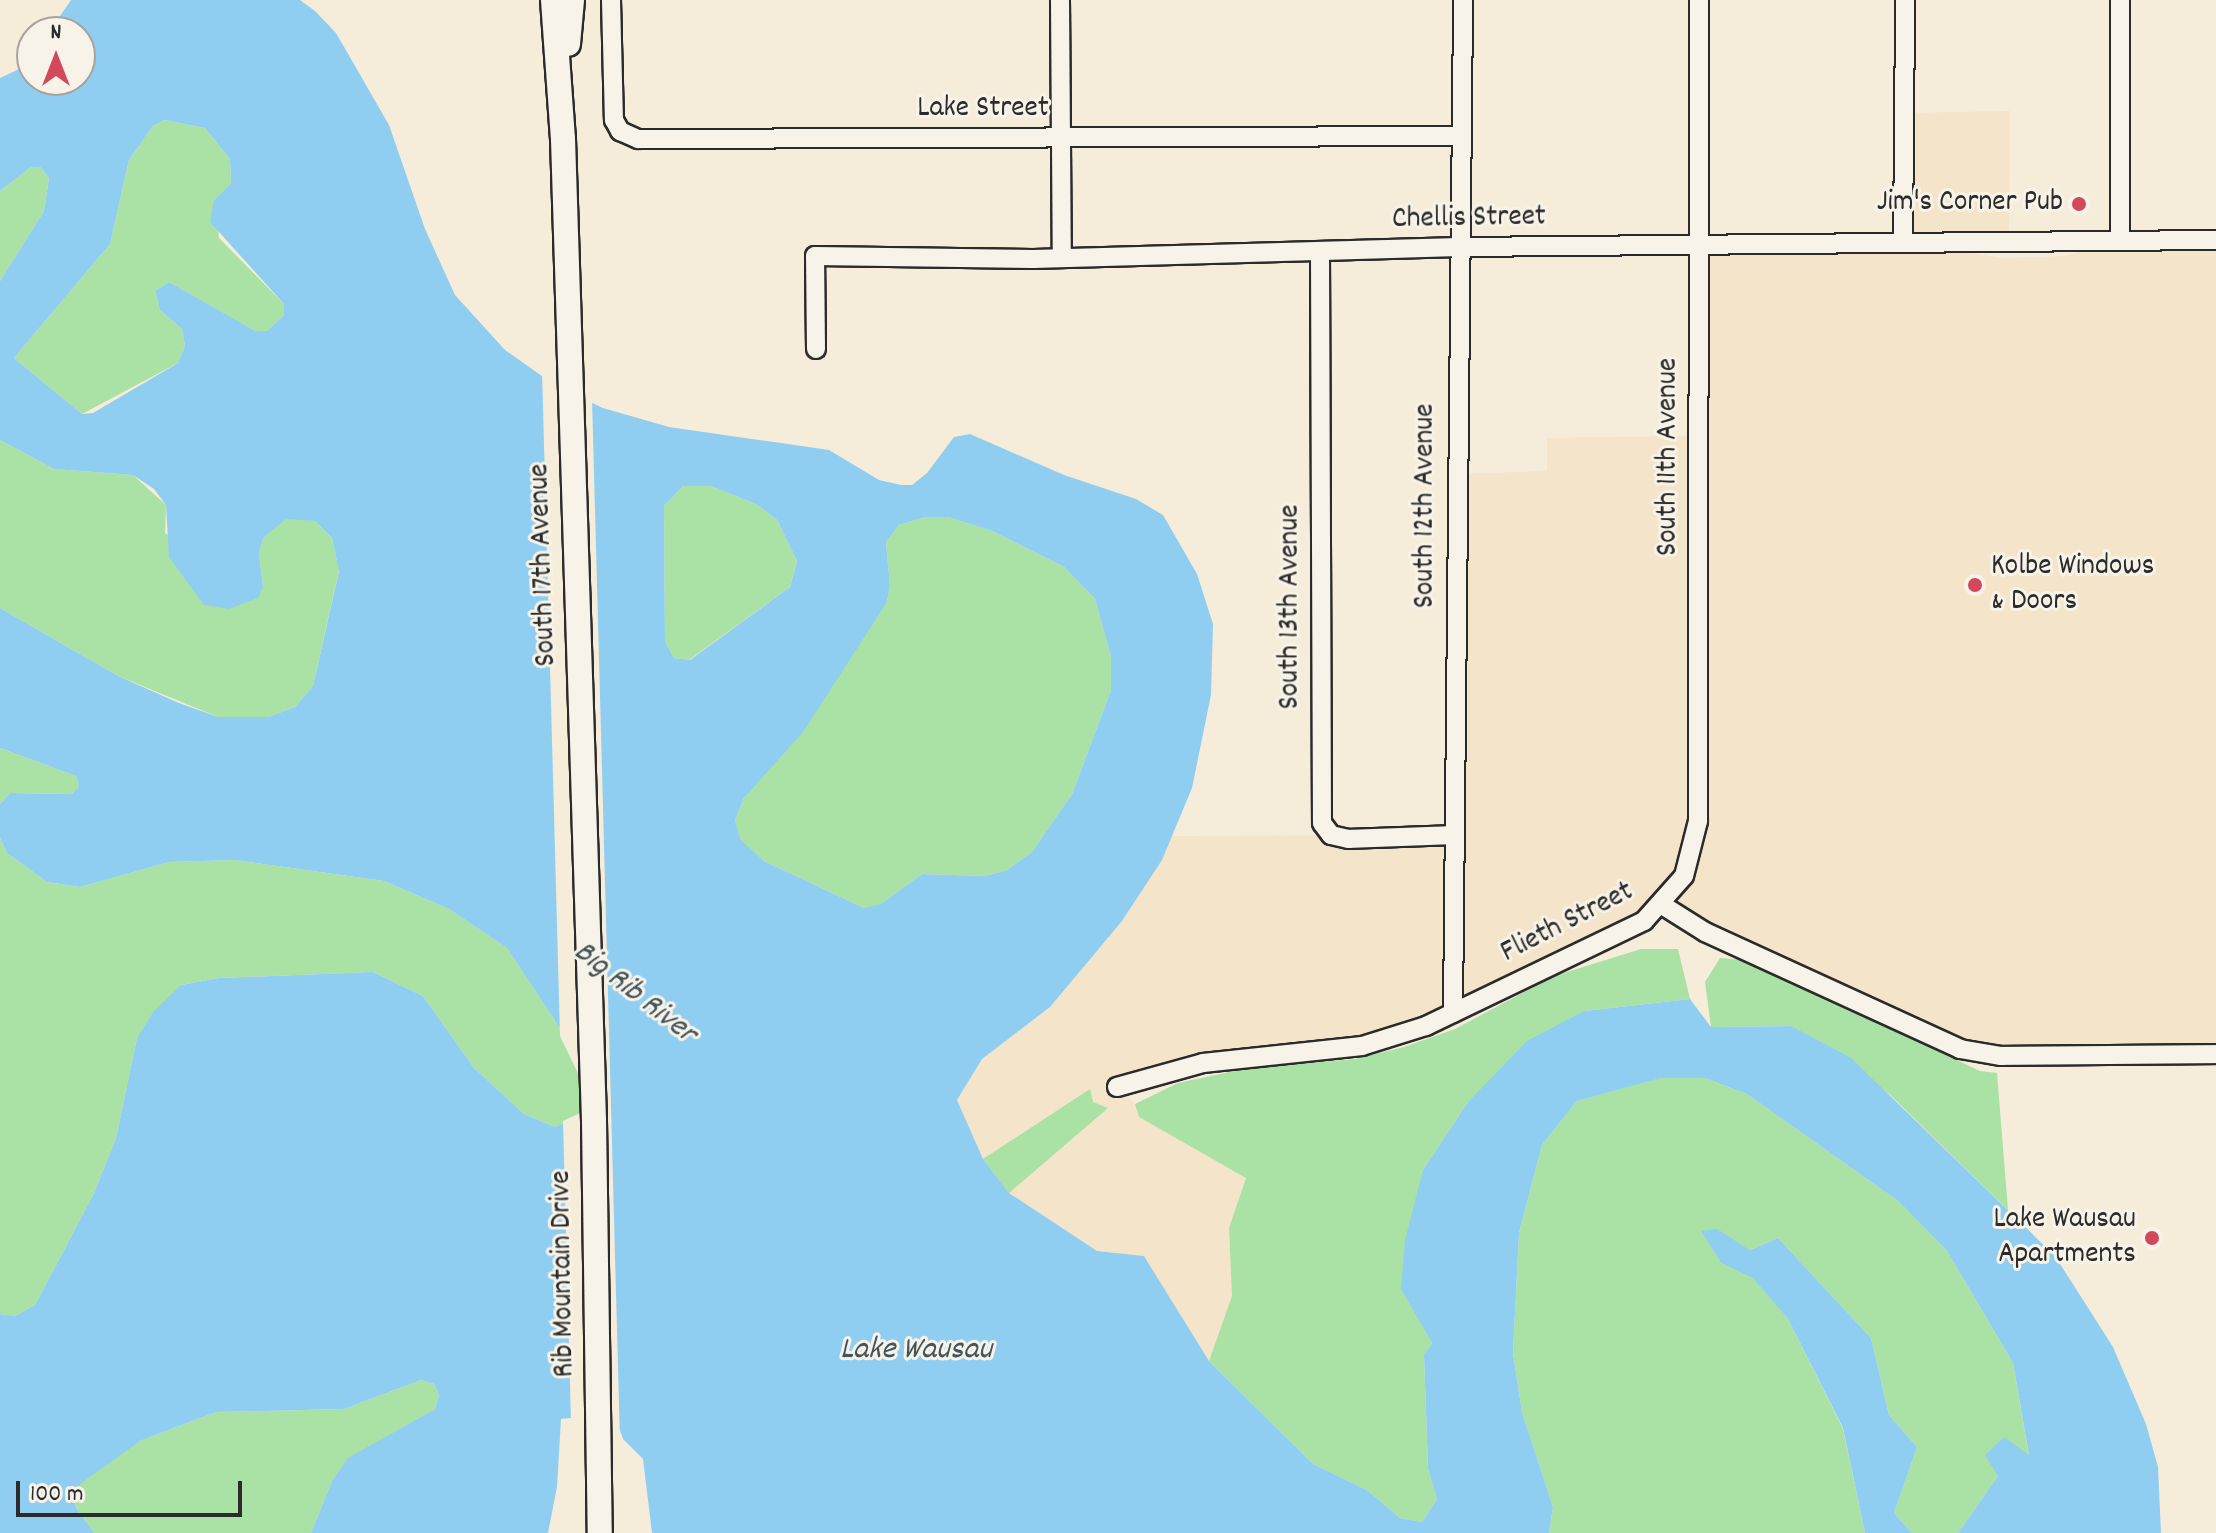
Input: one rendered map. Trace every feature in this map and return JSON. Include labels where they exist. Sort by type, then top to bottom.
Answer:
[{"type":"main road","name":"South 17th Avenue","points":[[553,0],[561,114],[570,351],[590,1013]]},
{"type":"main road","name":"South 17th Avenue","points":[[561,114],[572,0]]},
{"type":"main road","name":"Rib Mountain Drive","points":[[590,1013],[600,1533]]},
{"type":"street","name":"Lake Street","points":[[611,0],[614,120],[633,138],[1461,136]]},
{"type":"street","points":[[1060,0],[1062,258]]},
{"type":"street","name":"South 12th Avenue","points":[[1453,1013],[1463,0]]},
{"type":"street","name":"South 11th Avenue","points":[[1662,905],[1684,876],[1698,821],[1699,0]]},
{"type":"street","points":[[1903,243],[1905,0]]},
{"type":"street","points":[[2120,0],[2120,241]]},
{"type":"street","name":"Chellis Street","points":[[816,349],[815,256],[1062,258],[1459,247],[2216,240]]},
{"type":"street","name":"South 13th Avenue","points":[[1320,253],[1322,823],[1331,835],[1349,839],[1453,835]]},
{"type":"street","name":"Flieth Street","points":[[1117,1087],[1203,1063],[1362,1046],[1453,1013],[1623,933],[1662,905],[1705,932],[1960,1049],[2001,1056],[2216,1054]]},
{"type":"shaded area","points":[[2010,111],[2009,231],[1907,243],[2003,258],[2065,256],[2120,241],[2216,240],[2216,1054],[2031,1056],[1924,1031],[1662,905],[1426,1026],[1118,1088],[1135,1104],[1139,1117],[1246,1177],[1229,1228],[1232,1296],[1209,1361],[1144,1256],[1097,1251],[1009,1193],[983,1159],[957,1100],[982,1059],[1050,1007],[1162,860],[1172,836],[1452,835],[1455,474],[1547,471],[1547,438],[1686,436],[1698,431],[1699,245],[1903,243],[1904,113]]},
{"type":"green space","points":[[164,120],[205,128],[230,159],[231,183],[214,200],[219,238],[284,304],[284,315],[266,332],[255,332],[169,282],[155,291],[160,310],[182,329],[185,346],[178,363],[82,414],[14,358],[110,244],[129,160],[153,126]]},
{"type":"green space","points":[[31,167],[40,167],[49,178],[44,211],[0,281],[0,191]]},
{"type":"green space","points":[[0,440],[54,469],[133,475],[166,505],[165,533],[263,587],[259,554],[263,538],[286,518],[315,521],[332,538],[339,570],[313,686],[295,707],[268,717],[218,717],[118,676],[0,608]]},
{"type":"green space","points":[[683,486],[711,486],[758,505],[777,520],[797,561],[790,587],[689,660],[674,658],[665,641],[664,506]]},
{"type":"green space","points":[[925,517],[948,517],[992,531],[1064,567],[1095,599],[1111,657],[1111,690],[1072,794],[1032,852],[1007,870],[985,876],[922,874],[880,905],[864,908],[764,861],[739,839],[735,820],[744,798],[887,602],[890,586],[886,542],[899,525]]},
{"type":"green space","points":[[0,748],[76,776],[79,786],[72,794],[10,793],[0,804]]},
{"type":"green space","points":[[0,838],[7,853],[47,882],[80,887],[169,862],[235,860],[384,881],[449,909],[507,948],[579,1057],[586,1114],[555,1127],[524,1114],[474,1068],[423,996],[373,972],[219,978],[181,985],[137,1038],[116,1138],[94,1193],[35,1305],[15,1316],[0,1314]]},
{"type":"green space","points":[[1641,949],[1678,949],[1690,999],[1584,1011],[1468,1102],[1423,1170],[1402,1289],[1432,1343],[1424,1356],[1428,1469],[1437,1499],[1422,1522],[1400,1518],[1367,1490],[1313,1464],[1209,1361],[1232,1296],[1229,1228],[1246,1178],[1139,1117],[1135,1104],[1178,1083],[1248,1068],[1355,1059],[1404,1047],[1455,1029],[1554,976]]},
{"type":"green space","points":[[1720,958],[1746,960],[1980,1071],[1997,1073],[2008,1210],[1889,1094],[1791,1026],[1711,1027],[1705,982]]},
{"type":"green space","points":[[1660,1078],[1705,1078],[1747,1094],[1898,1201],[1947,1251],[2013,1363],[2029,1456],[1998,1476],[1958,1533],[1912,1533],[1894,1513],[1917,1447],[1889,1415],[1871,1338],[1778,1238],[1750,1250],[1717,1230],[1702,1232],[1721,1263],[1753,1277],[1788,1319],[1843,1429],[1865,1533],[1549,1533],[1553,1507],[1522,1412],[1513,1353],[1519,1233],[1542,1145],[1577,1101]]},
{"type":"green space","points":[[1090,1089],[1093,1102],[1108,1108],[1009,1193],[983,1159]]},
{"type":"green space","points":[[421,1380],[434,1384],[439,1395],[435,1409],[348,1459],[332,1481],[311,1533],[94,1533],[75,1506],[79,1484],[101,1466],[140,1441],[200,1418],[217,1412],[344,1409]]},
{"type":"water","points":[[71,0],[300,0],[336,33],[389,125],[425,229],[455,295],[505,350],[556,386],[603,408],[669,427],[829,450],[879,480],[901,485],[912,485],[927,473],[954,437],[970,434],[1064,475],[1136,499],[1163,515],[1197,574],[1213,624],[1211,695],[1192,788],[1162,860],[1122,921],[1050,1007],[982,1059],[957,1100],[983,1159],[1009,1193],[1097,1251],[1144,1256],[1209,1361],[1313,1464],[1367,1490],[1400,1518],[1422,1522],[1437,1499],[1428,1469],[1424,1355],[1432,1343],[1401,1289],[1405,1240],[1423,1170],[1468,1102],[1527,1041],[1584,1011],[1690,999],[1711,1027],[1791,1026],[1851,1058],[2055,1256],[2113,1347],[2146,1424],[2158,1467],[2161,1533],[1958,1533],[1998,1476],[1985,1455],[2004,1437],[2029,1455],[2013,1363],[1947,1251],[1898,1201],[1747,1094],[1705,1078],[1661,1078],[1577,1101],[1542,1145],[1519,1233],[1513,1353],[1522,1412],[1553,1507],[1549,1533],[652,1533],[643,1459],[623,1439],[614,1413],[561,1419],[557,1487],[548,1533],[311,1533],[332,1481],[348,1458],[435,1409],[439,1395],[434,1384],[421,1380],[344,1409],[217,1412],[200,1418],[140,1441],[80,1484],[75,1506],[94,1533],[0,1533],[0,1314],[15,1316],[35,1305],[94,1193],[116,1138],[137,1038],[154,1011],[181,985],[219,978],[373,972],[423,996],[474,1068],[524,1114],[555,1127],[586,1114],[579,1057],[507,948],[449,909],[384,881],[235,860],[169,862],[80,887],[47,882],[7,853],[0,838],[0,804],[10,793],[72,794],[79,786],[76,776],[0,748],[0,608],[118,676],[179,703],[218,717],[268,717],[295,707],[313,686],[339,571],[332,538],[315,521],[286,519],[263,538],[259,554],[263,587],[258,598],[229,609],[204,605],[169,557],[166,505],[154,489],[133,475],[54,469],[0,440],[0,281],[44,211],[49,178],[40,167],[31,167],[0,191],[0,78],[16,70],[16,96],[96,96],[96,16],[60,16]],"holes":[[[164,120],[205,128],[230,159],[231,183],[214,200],[210,222],[284,304],[284,315],[267,331],[255,331],[169,282],[155,291],[160,310],[182,329],[185,346],[178,363],[93,413],[82,414],[14,358],[110,244],[129,160],[153,126]],[[683,486],[711,486],[758,505],[777,520],[797,561],[790,587],[690,660],[674,658],[665,641],[664,506]],[[925,517],[948,517],[992,531],[1064,567],[1095,599],[1111,657],[1111,690],[1072,794],[1032,852],[1007,870],[985,876],[922,874],[881,904],[864,908],[764,861],[740,839],[735,820],[744,798],[803,732],[887,602],[890,586],[886,542],[899,525]]]},
{"type":"water","points":[[1717,1229],[1750,1250],[1778,1238],[1871,1338],[1889,1415],[1917,1447],[1894,1513],[1912,1533],[1865,1533],[1843,1428],[1788,1319],[1753,1278],[1721,1263],[1701,1231]]},
{"type":"pier","points":[[542,371],[592,398],[620,1441],[611,1417],[571,1421],[563,1121],[582,1112],[587,1092],[560,1036]]},
{"type":"place","name":"Jim's Corner Pub","points":[[2079,204]]},
{"type":"place","name":"Kolbe Windows & Doors","points":[[1975,585]]},
{"type":"place","name":"Lake Wausau Apartments","points":[[2152,1238]]},
{"type":"water label","name":"Big Rib River","points":[[634,994]]},
{"type":"water label","name":"Lake Wausau","points":[[916,1351]]}]
